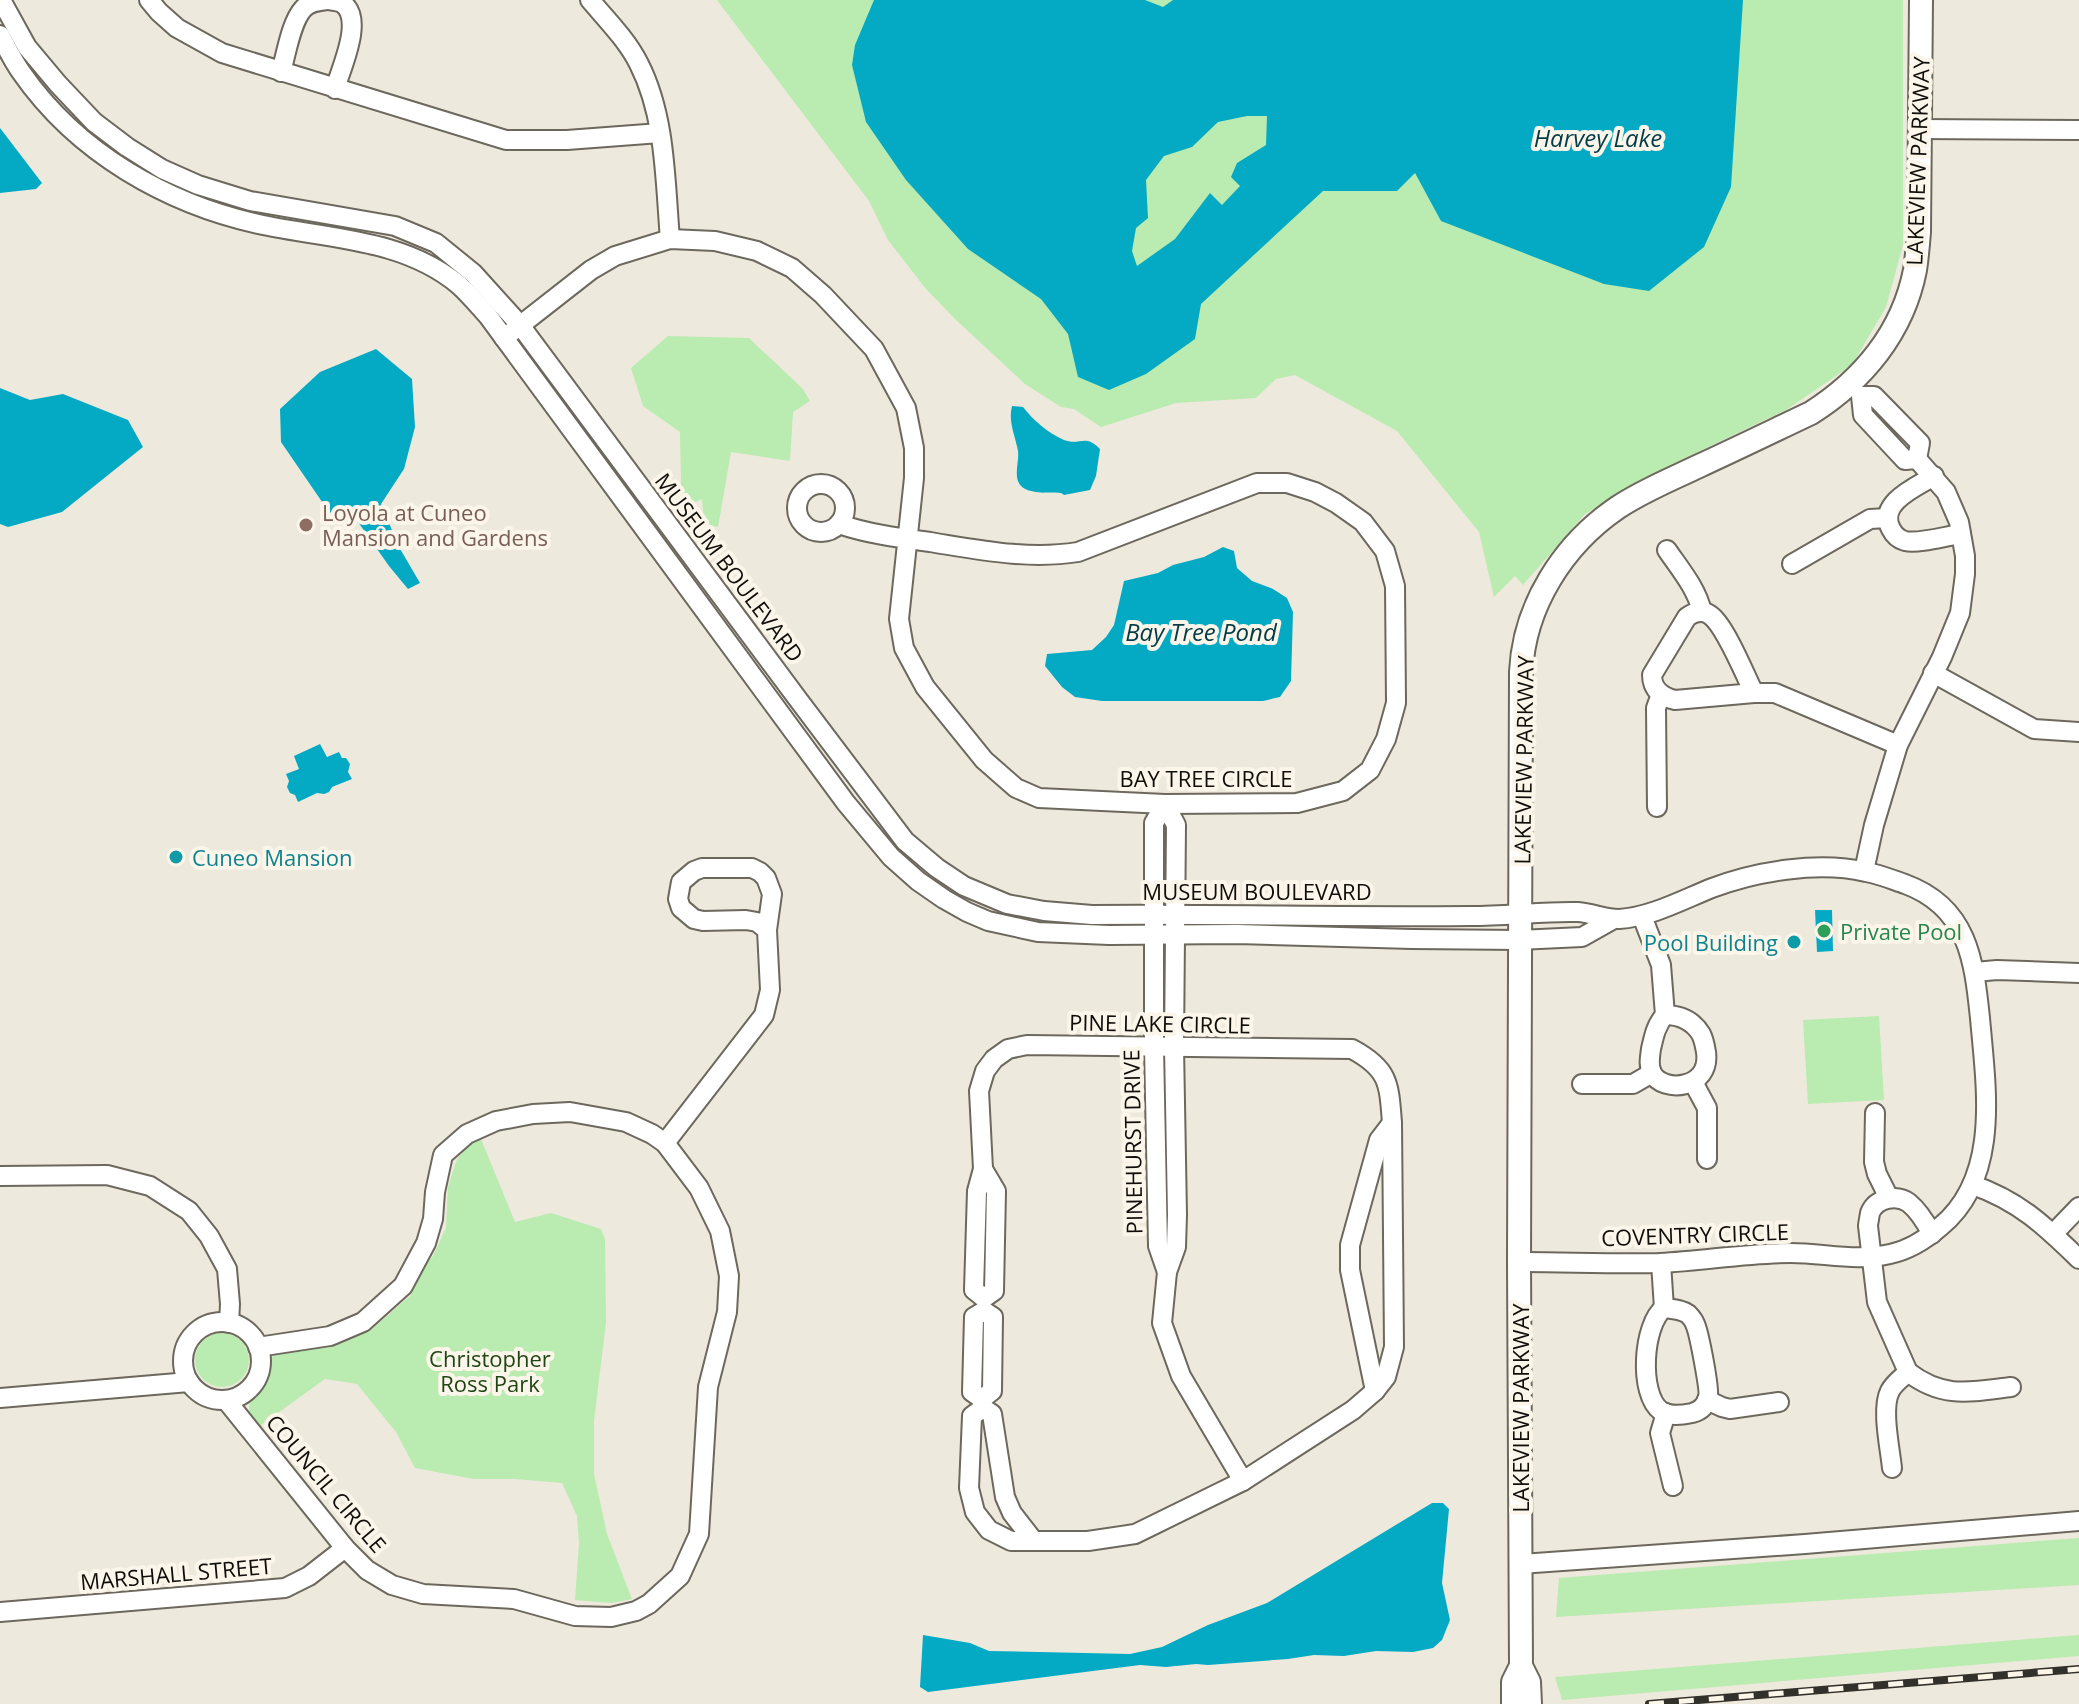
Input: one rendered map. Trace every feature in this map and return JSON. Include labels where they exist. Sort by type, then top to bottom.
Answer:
[{"type":"street","name":"MUSEUM BOULEVARD","points":[[1,0],[27,47],[94,122],[162,169],[198,185],[250,201],[395,226],[436,243],[473,273],[520,325],[905,841],[964,886],[1007,904],[1092,915],[1521,914]]},
{"type":"street","points":[[149,0],[177,28],[222,53],[515,141],[660,133]]},
{"type":"street","points":[[281,72],[302,9],[312,2],[328,0],[342,3],[352,15],[352,30],[335,89]]},
{"type":"street","points":[[590,0],[638,61],[652,93],[660,133],[670,239]]},
{"type":"street","name":"LAKEVIEW PARKWAY","points":[[1513,1704],[1513,1682],[1521,1666],[1519,1262],[1522,663],[1527,635],[1552,574],[1596,523],[1649,490],[1855,391],[1866,369],[1890,336],[1905,304],[1915,269],[1919,232],[1921,0]]},
{"type":"street","name":"MUSEUM BOULEVARD","points":[[0,35],[22,73],[54,112],[91,148],[130,174],[174,197],[217,214],[380,245],[417,259],[458,285],[488,316],[846,803],[891,857],[944,899],[988,921],[1038,932],[1075,935],[1521,940]]},
{"type":"street","points":[[1919,129],[2079,130]]},
{"type":"street","name":"BAY TREE CIRCLE","points":[[504,338],[591,270],[615,256],[670,239],[715,241],[757,251],[792,268],[823,295],[874,349],[906,408],[914,448],[914,478],[899,619],[904,648],[925,687],[984,760],[1016,788],[1039,798],[1165,804],[1297,803],[1343,791],[1370,770],[1386,739],[1396,703],[1395,586],[1385,551],[1363,522],[1315,492],[1287,483],[1257,483],[1067,554],[1012,555],[908,539]]},
{"type":"street","points":[[1855,391],[1874,396],[1920,443],[1917,459],[1946,492],[1959,522],[1965,574],[1960,613],[1942,657],[1898,745],[1864,871]]},
{"type":"street","points":[[1934,476],[1891,506],[1888,518],[1892,532],[1903,541],[1961,534]]},
{"type":"street","points":[[1792,564],[1870,519],[1888,518]]},
{"type":"street","points":[[839,524],[908,539]]},
{"type":"street","points":[[1667,550],[1692,587],[1702,612]]},
{"type":"street","points":[[1754,693],[1719,623],[1709,613],[1691,613],[1687,617],[1652,675],[1654,688],[1666,698],[1675,700],[1775,693],[1898,745]]},
{"type":"street","points":[[1933,673],[2034,729],[2079,732]]},
{"type":"street","points":[[1657,807],[1656,708],[1661,694]]},
{"type":"street","name":"PINEHURST DRIVE","points":[[1165,804],[1154,823],[1154,1047],[1158,1246],[1167,1272]]},
{"type":"street","name":"PINEHURST DRIVE","points":[[1165,804],[1176,825],[1174,1047],[1177,1215],[1176,1247],[1167,1272],[1162,1323],[1181,1376],[1243,1481]]},
{"type":"street","points":[[665,1143],[764,1015],[770,990],[767,930],[772,894],[766,878],[752,868],[702,868],[686,875],[681,882],[678,891],[681,908],[694,919],[746,920],[757,922],[767,930]]},
{"type":"street","name":"COVENTRY CIRCLE","points":[[1519,1262],[1661,1263],[1792,1253],[1872,1257],[1903,1251],[1949,1221],[1963,1204],[1978,1174],[1986,1106],[1975,972],[1970,950],[1959,925],[1947,910],[1909,885],[1864,871],[1802,868],[1756,874],[1642,916],[1614,919],[1582,912],[1521,914]]},
{"type":"street","points":[[1642,916],[1661,965],[1665,1015]]},
{"type":"street","name":"COVENTRY CIRCLE","points":[[1521,940],[1582,937],[1614,919]]},
{"type":"street","points":[[1975,972],[2079,973]]},
{"type":"street","points":[[1665,1015],[1684,1018],[1694,1025],[1704,1041],[1705,1069],[1693,1082],[1664,1084],[1652,1073],[1649,1062],[1653,1039],[1658,1022],[1665,1015]]},
{"type":"street","name":"PINE LAKE CIRCLE","points":[[1027,1045],[1174,1047],[1352,1049],[1380,1068],[1390,1092],[1392,1123],[1394,1347],[1386,1377],[1353,1410],[1243,1481],[1135,1534],[1088,1541],[1011,1541],[989,1530],[975,1512],[969,1488],[972,1416],[992,1391],[993,1317],[984,1305],[994,1291],[996,1191],[983,1169],[979,1091],[985,1071],[994,1059],[1008,1049],[1027,1045]]},
{"type":"street","points":[[1582,1084],[1633,1084],[1652,1073]]},
{"type":"street","points":[[1693,1082],[1707,1108],[1707,1159]]},
{"type":"street","name":"COUNCIL CIRCLE","points":[[226,1400],[345,1548],[367,1570],[392,1585],[423,1594],[514,1599],[575,1616],[611,1617],[636,1611],[658,1598],[680,1576],[699,1534],[708,1387],[727,1312],[729,1276],[720,1231],[699,1188],[665,1143],[626,1122],[570,1112],[533,1114],[496,1121],[467,1134],[443,1155],[426,1243],[403,1286],[363,1322],[341,1332],[258,1347]]},
{"type":"street","points":[[1875,1113],[1874,1162],[1889,1198]]},
{"type":"street","points":[[1375,1391],[1350,1270],[1350,1245],[1379,1140],[1392,1123]]},
{"type":"street","points":[[0,1176],[107,1175],[150,1186],[189,1211],[209,1236],[227,1269],[229,1323]]},
{"type":"street","points":[[1973,1185],[2015,1203],[2079,1259]]},
{"type":"street","points":[[1932,1234],[1925,1221],[1905,1200],[1881,1200],[1870,1213],[1868,1226],[1877,1302],[1908,1372],[1923,1383],[1946,1391],[2011,1387]]},
{"type":"street","points":[[2053,1234],[2079,1207]]},
{"type":"street","points":[[1661,1263],[1664,1308]]},
{"type":"street","points":[[1664,1308],[1690,1315],[1696,1325],[1709,1393],[1707,1400],[1701,1410],[1678,1415],[1660,1410],[1651,1398],[1645,1365],[1647,1348],[1657,1314],[1664,1308]]},
{"type":"street","points":[[229,1323],[246,1331],[258,1347],[260,1370],[248,1390],[238,1397],[215,1400],[196,1390],[189,1382],[183,1361],[185,1350],[190,1340],[207,1326],[229,1323]]},
{"type":"street","points":[[1892,1468],[1886,1407],[1888,1395],[1908,1372]]},
{"type":"street","points":[[0,1398],[189,1382]]},
{"type":"street","points":[[1707,1400],[1730,1409],[1779,1402]]},
{"type":"street","points":[[983,1403],[992,1414],[1005,1497],[1012,1513],[1033,1540]]},
{"type":"street","points":[[1666,1413],[1660,1433],[1673,1486]]},
{"type":"street","points":[[1521,1564],[2079,1521]]},
{"type":"street","name":"MARSHALL STREET","points":[[0,1612],[285,1588],[309,1576],[345,1548]]},
{"type":"street","name":"LAKEVIEW PARKWAY","points":[[1521,1666],[1529,1682],[1530,1704]]},
{"type":"green space","points":[[717,0],[1903,0],[1903,245],[1886,307],[1852,365],[1786,410],[1675,463],[1585,514],[1523,585],[1515,576],[1494,597],[1479,532],[1397,431],[1295,375],[1276,379],[1256,398],[1176,403],[1101,427],[1025,384],[926,289],[888,240],[869,201]]},
{"type":"green space","points":[[668,336],[749,338],[803,389],[810,401],[793,412],[790,461],[731,452],[718,527],[704,523],[702,499],[683,508],[669,490],[681,483],[680,432],[643,406],[631,368]]},
{"type":"green space","points":[[1879,1016],[1884,1100],[1808,1104],[1803,1020]]},
{"type":"green space","name":"Christopher Ross Park","points":[[481,1139],[515,1222],[551,1213],[601,1229],[605,1239],[606,1322],[594,1421],[594,1474],[607,1534],[632,1599],[611,1603],[575,1600],[579,1543],[577,1516],[562,1483],[474,1479],[415,1468],[396,1432],[357,1384],[325,1379],[257,1428],[249,1411],[250,1391],[274,1355],[339,1343],[372,1329],[410,1296],[446,1228],[448,1187],[457,1159],[470,1144]]},
{"type":"green space","points":[[222,1333],[241,1341],[249,1360],[241,1379],[222,1387],[203,1379],[195,1360],[203,1341]]},
{"type":"green space","points":[[2079,1538],[2079,1585],[1556,1617],[1559,1578]]},
{"type":"green space","points":[[2079,1635],[2079,1656],[1562,1700],[1555,1677]]},
{"type":"water","name":"Harvey Lake","points":[[874,0],[1145,0],[1163,7],[1173,0],[1743,0],[1731,187],[1704,247],[1649,291],[1604,284],[1441,221],[1415,173],[1397,191],[1323,191],[1201,304],[1195,339],[1146,374],[1109,390],[1078,377],[1068,334],[1041,299],[968,249],[906,180],[866,122],[852,65],[855,45]],"holes":[[[1247,116],[1267,116],[1266,145],[1237,163],[1231,177],[1240,186],[1222,205],[1210,193],[1175,239],[1137,266],[1132,251],[1136,228],[1148,218],[1146,180],[1164,156],[1192,147],[1218,122]]]},
{"type":"water","points":[[0,128],[42,183],[36,189],[0,193]]},
{"type":"water","points":[[376,349],[412,379],[415,427],[404,469],[381,504],[399,547],[420,583],[408,589],[358,522],[329,512],[281,442],[280,409],[320,372]]},
{"type":"water","points":[[0,388],[30,400],[63,394],[128,420],[143,447],[62,512],[8,527],[0,524]]},
{"type":"water","points":[[1012,406],[1023,407],[1041,426],[1058,437],[1090,442],[1100,449],[1096,476],[1090,490],[1064,495],[1034,492],[1019,483],[1018,451],[1011,423]]},
{"type":"water","name":"Bay Tree Pond","points":[[1223,547],[1234,551],[1237,568],[1252,581],[1287,598],[1293,612],[1291,681],[1280,697],[1263,701],[1102,701],[1075,697],[1045,666],[1047,654],[1092,650],[1106,637],[1114,625],[1124,581],[1158,573]]},
{"type":"water","points":[[320,744],[327,757],[339,752],[342,758],[346,758],[352,779],[332,787],[329,792],[317,793],[298,802],[287,787],[289,781],[286,774],[299,769],[294,756]]},
{"type":"water","name":"Private Pool","points":[[1815,910],[1832,910],[1833,951],[1817,952]]},
{"type":"water","points":[[1432,1503],[1443,1503],[1449,1509],[1442,1583],[1450,1620],[1442,1640],[1433,1648],[1413,1652],[1376,1651],[1208,1665],[1140,1665],[928,1692],[920,1687],[923,1635],[970,1643],[989,1651],[1130,1654],[1162,1647],[1208,1625],[1267,1603]]},
{"type":"railway","points":[[1649,1704],[2079,1669]]},
{"type":"place","name":"Loyola at Cuneo Mansion and Gardens","points":[[306,525]]},
{"type":"place","name":"Cuneo Mansion","points":[[176,857]]},
{"type":"place","name":"Private Pool","points":[[1824,931]]},
{"type":"place","name":"Pool Building","points":[[1794,942]]}]
